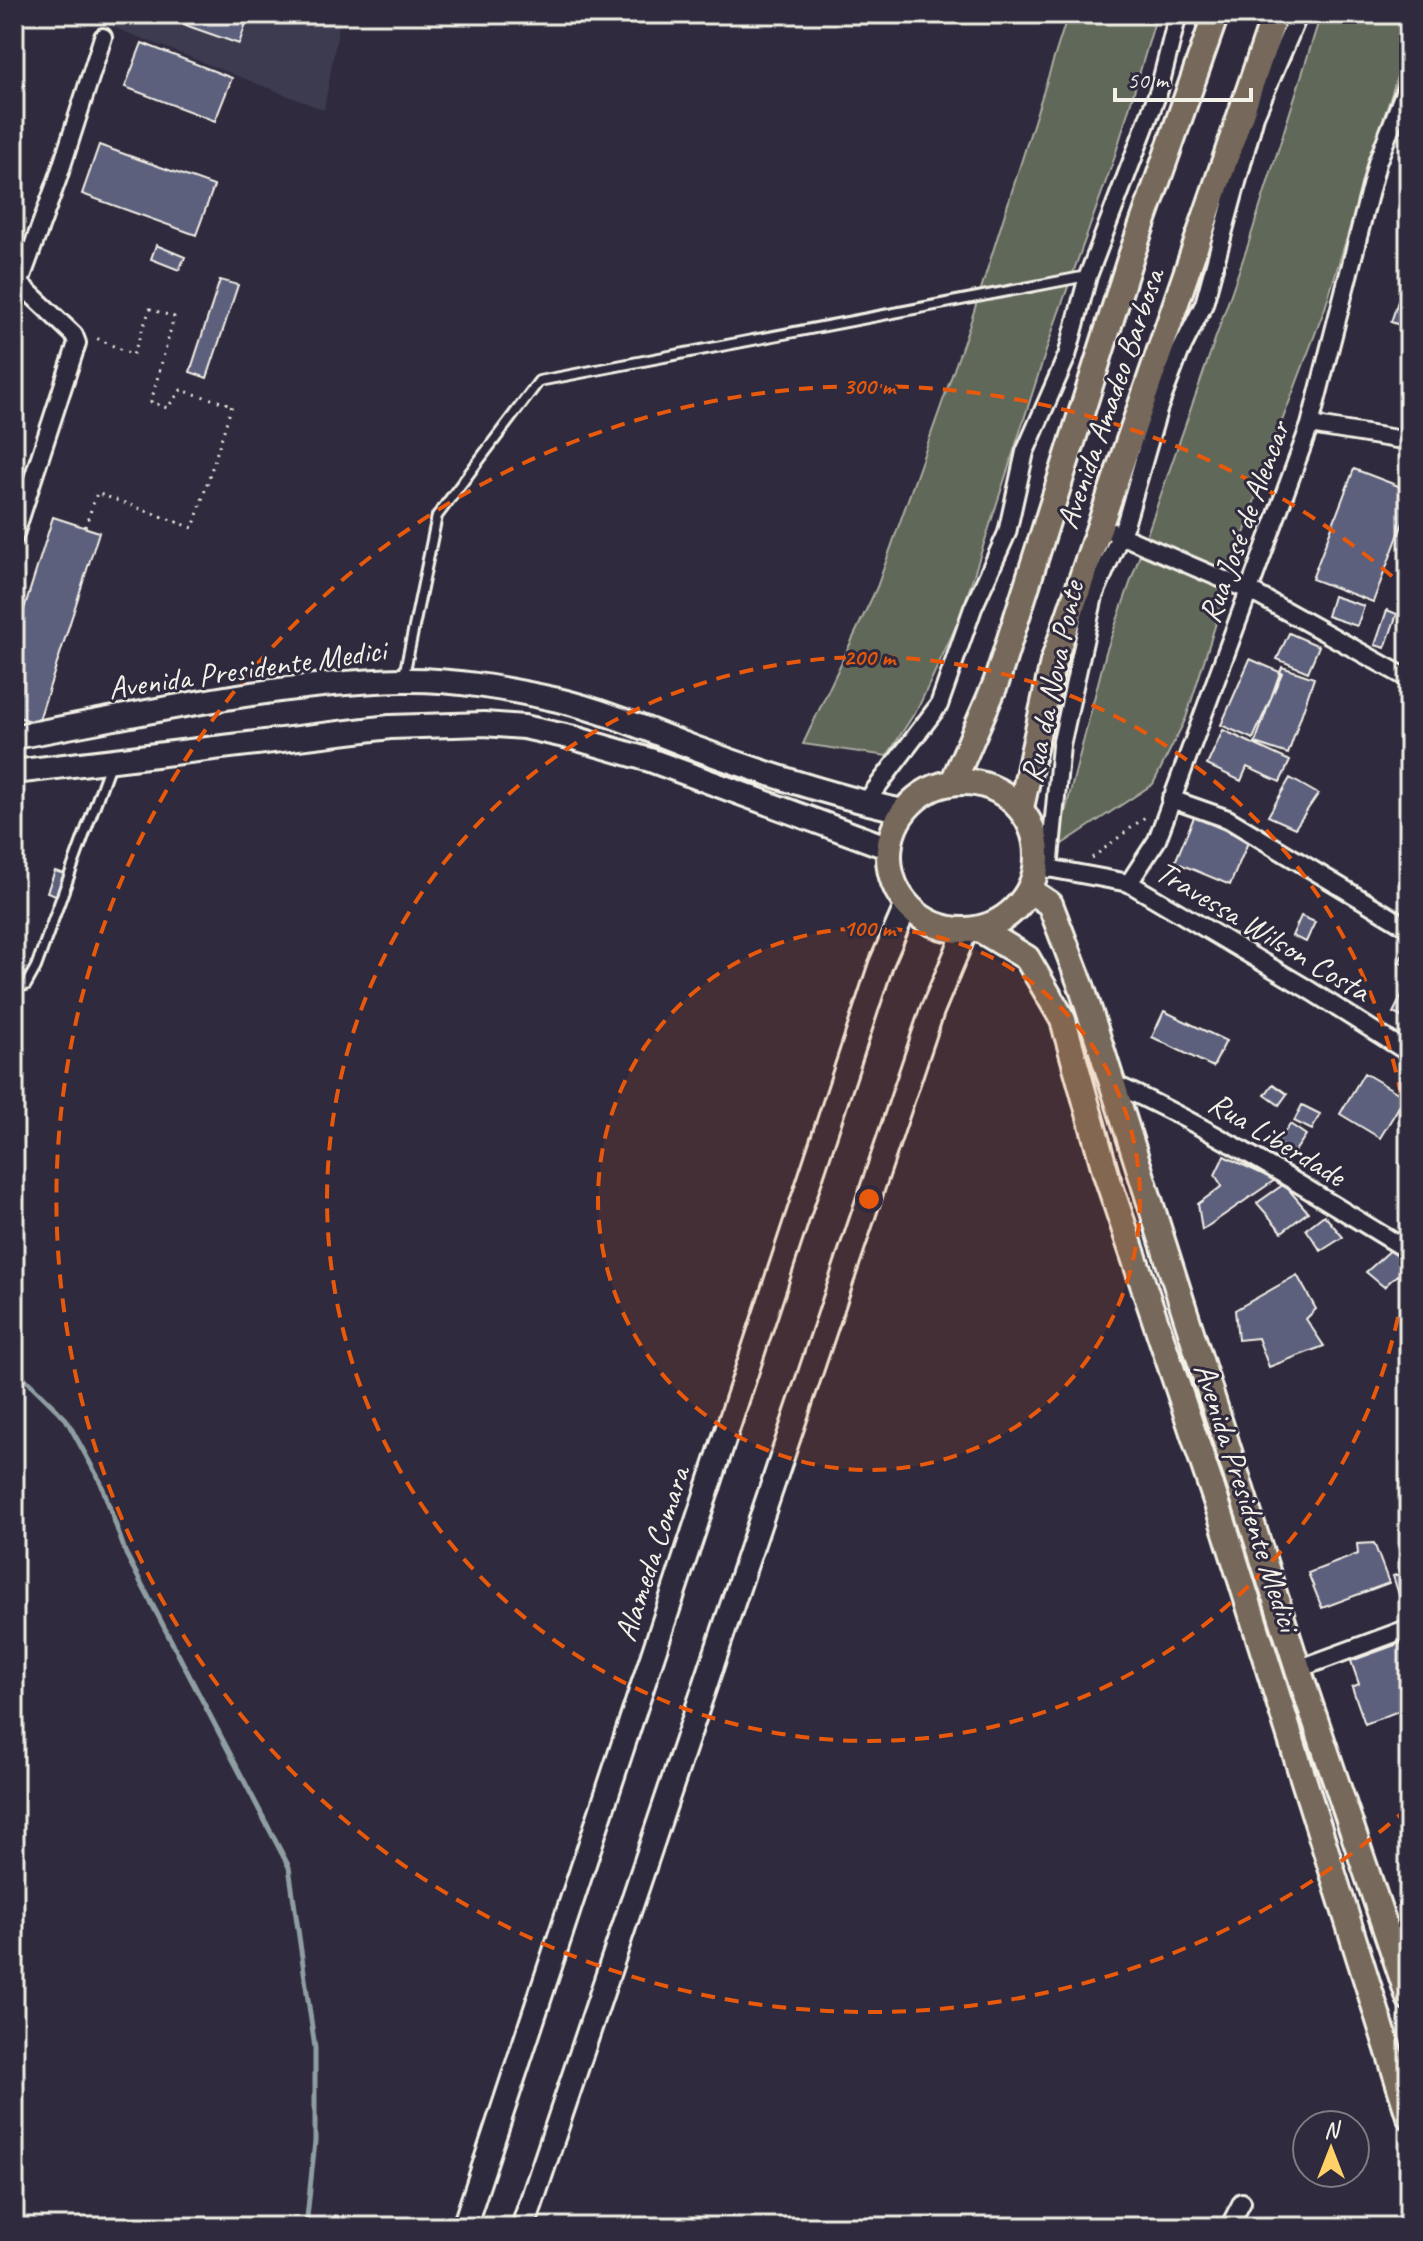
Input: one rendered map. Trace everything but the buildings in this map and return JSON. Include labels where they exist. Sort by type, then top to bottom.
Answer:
[{"type":"main road","name":"Avenida Amadeo Barbosa","points":[[953,782],[996,683],[1129,262],[1216,14]]},
{"type":"main road","name":"Avenida Amadeo Barbosa","points":[[1021,808],[1053,662],[1110,531],[1275,14]]},
{"type":"main road","points":[[953,782],[979,783],[990,787],[1021,808],[1034,830],[1043,868],[1013,911],[973,929],[944,927],[923,918],[907,904],[889,866],[889,848],[903,811],[934,787],[953,782]]},
{"type":"main road","name":"Avenida Presidente Medici","points":[[1029,890],[1050,904],[1060,926],[1298,1669],[1401,1945],[1409,1998]]},
{"type":"main road","name":"Avenida Presidente Medici","points":[[973,929],[1027,958],[1063,1020],[1106,1174],[1219,1510],[1409,2116]]},
{"type":"street","points":[[865,803],[939,705],[973,608],[1007,533],[1025,452],[1067,356],[1088,276],[1159,90],[1178,14]]},
{"type":"street","name":"Rua da Nova Ponte","points":[[1043,868],[1061,746],[1110,531],[1216,268],[1255,116],[1299,14]]},
{"type":"street","points":[[14,537],[77,352],[74,335],[16,286],[55,188],[103,37]]},
{"type":"street","name":"Rua José de Alencar","points":[[1129,883],[1157,840],[1310,425],[1377,163],[1409,80]]},
{"type":"street","points":[[1310,425],[1409,441]]},
{"type":"street","points":[[1110,531],[1250,591],[1409,679]]},
{"type":"street","name":"Avenida Presidente Medici","points":[[14,737],[204,701],[403,680],[500,689],[594,710],[699,749],[865,803],[903,811]]},
{"type":"street","points":[[14,772],[390,727],[444,724],[524,727],[650,760],[889,848]]},
{"type":"street","points":[[1170,803],[1228,819],[1409,928]]},
{"type":"street","points":[[1043,868],[1129,883]]},
{"type":"street","name":"Travessa Wilson Costa","points":[[1129,883],[1409,1053]]},
{"type":"street","name":"Alameda Comara","points":[[464,2227],[881,964],[907,904]]},
{"type":"street","points":[[523,2227],[932,1011],[973,929]]},
{"type":"street","name":"Rua Liberdade","points":[[1112,1083],[1231,1142],[1409,1251]]},
{"type":"street","points":[[1298,1669],[1409,1628]]},
{"type":"street","points":[[1229,2227],[1242,2202]]},
{"type":"lane","points":[[403,680],[437,516],[539,381],[1088,276]]},
{"type":"lane","points":[[14,987],[26,985],[36,967],[112,759]]},
{"type":"path","points":[[77,352],[94,337],[133,355],[150,309],[174,317],[151,402],[167,408],[181,390],[232,405],[193,528],[97,493],[85,527]]},
{"type":"path","points":[[1074,873],[1137,820],[1170,803]]},
{"type":"shaded area","points":[[100,14],[341,14],[324,110],[97,21]]},
{"type":"green space","points":[[1068,14],[1157,14],[1114,159],[1055,323],[960,618],[919,706],[887,756],[803,744],[877,587],[969,327]]},
{"type":"green space","points":[[1321,14],[1409,14],[1409,38],[1325,308],[1268,458],[1186,718],[1153,784],[1056,848],[1106,652],[1248,245]]},
{"type":"waterway","points":[[14,1368],[66,1419],[101,1483],[126,1554],[289,1867],[315,2048],[315,2141],[306,2227]]}]
